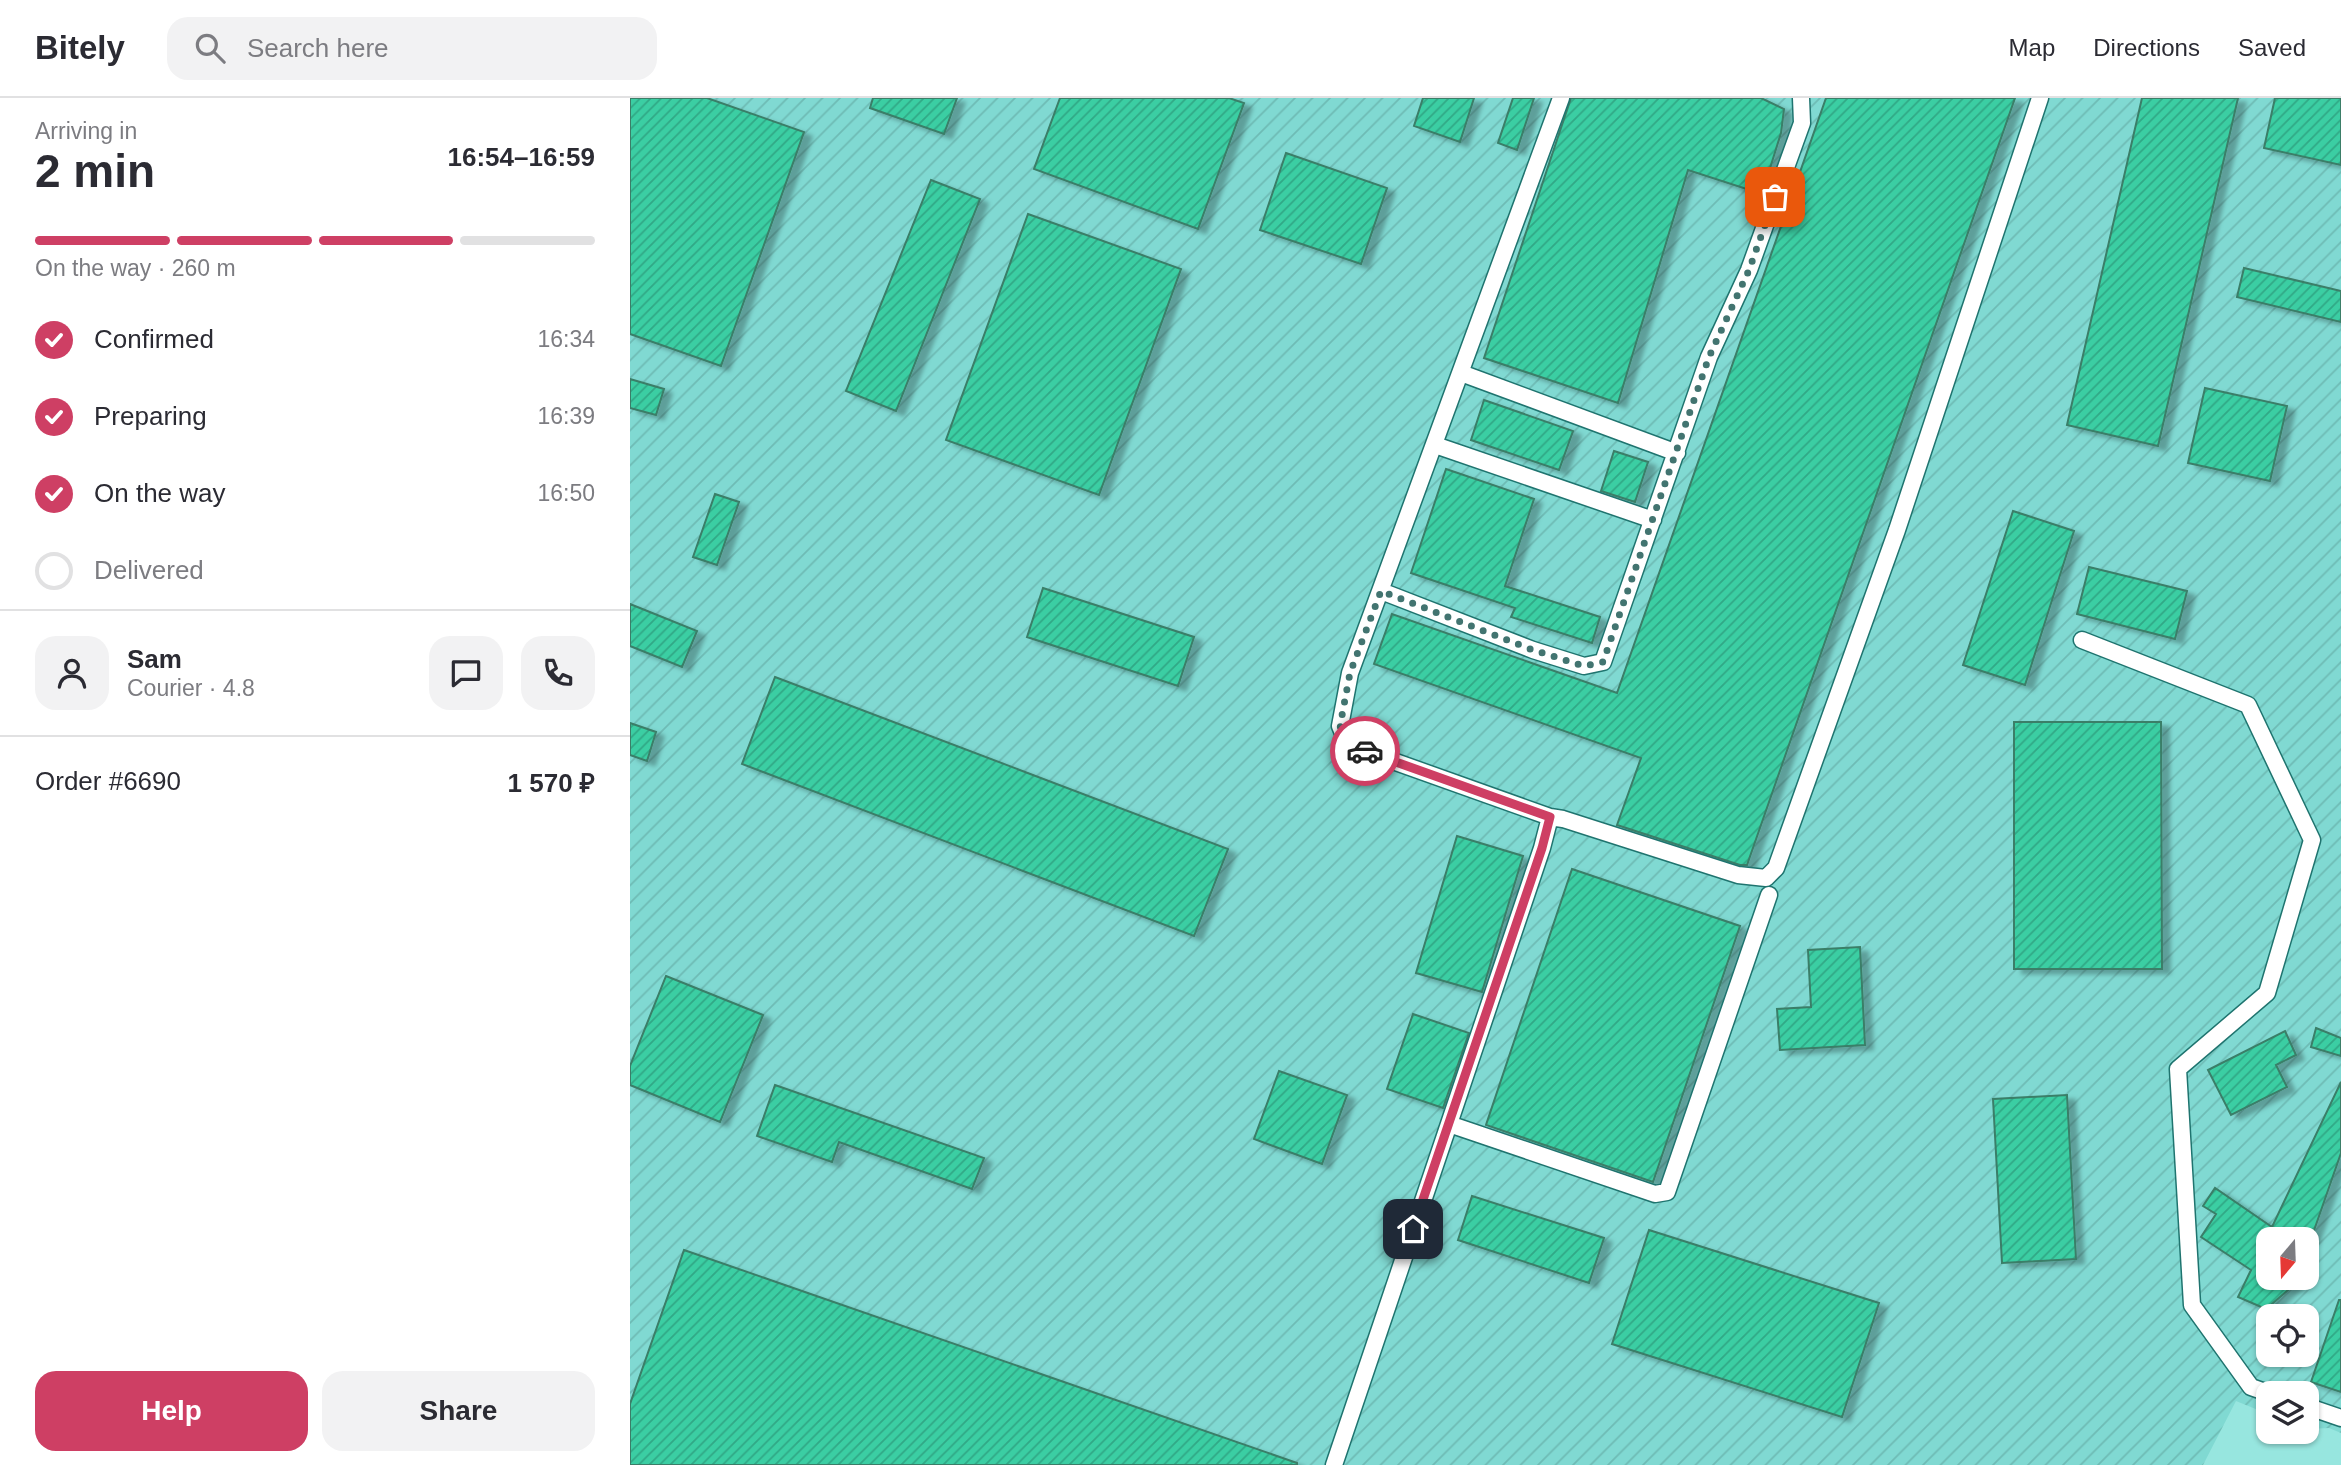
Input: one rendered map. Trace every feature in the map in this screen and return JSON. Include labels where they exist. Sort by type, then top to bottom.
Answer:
[{"type":"lane","points":[[1561,98],[1350,673],[1340,726],[1348,745],[1550,817],[1738,875],[1766,878],[1776,868],[1896,530],[2040,98]]},
{"type":"lane","points":[[1381,591],[1533,650],[1584,666],[1603,662],[1709,357],[1749,270],[1802,123],[1801,98]]},
{"type":"lane","points":[[1461,373],[1676,453]]},
{"type":"lane","points":[[1435,445],[1653,520]]},
{"type":"lane","points":[[2082,640],[2248,705],[2312,840],[2267,993],[2178,1069],[2192,1305],[2251,1387],[2256,1389]]},
{"type":"lane","points":[[1334,1465],[1550,817]]},
{"type":"lane","points":[[1449,1124],[1656,1194],[1667,1192],[1769,895]]},
{"type":"lane","points":[[2319,1410],[2341,1418]]},
{"type":"shaded area","points":[[630,98],[2341,98],[2341,1433],[2329,1428],[2319,1428],[2319,1381],[2256,1381],[2256,1409],[2236,1401],[2203,1465],[630,1465]]},
{"type":"building","points":[[630,98],[707,98],[804,132],[721,366],[630,334]]},
{"type":"building","points":[[873,98],[957,98],[944,134],[870,108]]},
{"type":"building","points":[[1060,98],[1229,98],[1244,103],[1198,229],[1034,169]]},
{"type":"building","points":[[1423,98],[1474,98],[1460,142],[1414,126]]},
{"type":"building","points":[[1513,98],[1534,98],[1517,150],[1498,143]]},
{"type":"building","points":[[1571,98],[1761,98],[1784,109],[1781,133],[1762,194],[1688,170],[1618,403],[1484,358]]},
{"type":"building","points":[[1826,98],[2015,98],[1747,865],[1740,865],[1617,825],[1641,758],[1374,664],[1392,614],[1617,693]]},
{"type":"building","points":[[2142,98],[2238,98],[2158,446],[2067,425]]},
{"type":"building","points":[[2275,98],[2341,98],[2341,165],[2264,148]]},
{"type":"building","points":[[1286,153],[1387,188],[1361,264],[1260,230]]},
{"type":"building","points":[[931,180],[980,199],[896,411],[846,391]]},
{"type":"building","points":[[1028,214],[1181,269],[1099,495],[946,440]]},
{"type":"building","points":[[2244,268],[2341,291],[2341,322],[2237,297]]},
{"type":"building","points":[[630,379],[664,389],[656,415],[630,408]]},
{"type":"building","points":[[2205,388],[2287,406],[2270,481],[2188,463]]},
{"type":"building","points":[[1484,400],[1573,431],[1559,470],[1471,440]]},
{"type":"building","points":[[1614,451],[1648,462],[1635,502],[1601,491]]},
{"type":"building","points":[[1446,469],[1534,499],[1505,586],[1600,617],[1592,643],[1511,617],[1515,608],[1411,573]]},
{"type":"building","points":[[715,494],[739,502],[717,565],[693,557]]},
{"type":"building","points":[[2013,511],[2074,531],[2025,685],[1963,665]]},
{"type":"building","points":[[2089,567],[2187,591],[2175,639],[2077,614]]},
{"type":"building","points":[[1043,588],[1194,637],[1178,686],[1027,637]]},
{"type":"building","points":[[630,604],[697,631],[682,667],[630,646]]},
{"type":"building","points":[[775,677],[1228,849],[1194,936],[742,764]]},
{"type":"building","points":[[2014,722],[2161,722],[2162,969],[2014,969]]},
{"type":"building","points":[[630,723],[656,732],[647,761],[630,755]]},
{"type":"building","points":[[1457,836],[1523,856],[1482,992],[1416,973]]},
{"type":"building","points":[[1572,869],[1740,926],[1653,1182],[1486,1125]]},
{"type":"building","points":[[1860,947],[1865,1045],[1780,1050],[1777,1009],[1811,1007],[1808,950]]},
{"type":"building","points":[[666,976],[763,1015],[720,1122],[630,1085],[630,1066]]},
{"type":"building","points":[[1413,1014],[1469,1033],[1443,1108],[1387,1089]]},
{"type":"building","points":[[2316,1028],[2341,1038],[2341,1056],[2311,1047]]},
{"type":"building","points":[[2285,1031],[2296,1055],[2276,1065],[2287,1087],[2231,1115],[2208,1070]]},
{"type":"building","points":[[1279,1071],[1347,1095],[1322,1164],[1254,1139]]},
{"type":"building","points":[[2341,1082],[2341,1153],[2315,1227],[2272,1227]]},
{"type":"building","points":[[775,1085],[984,1158],[972,1189],[839,1142],[832,1162],[757,1136]]},
{"type":"building","points":[[2067,1095],[2076,1259],[2002,1263],[1993,1099]]},
{"type":"building","points":[[2215,1188],[2272,1227],[2256,1227],[2256,1290],[2288,1290],[2272,1304],[2256,1305],[2238,1297],[2251,1270],[2201,1237],[2216,1214],[2203,1206]]},
{"type":"building","points":[[1472,1196],[1604,1238],[1589,1283],[1458,1240]]},
{"type":"building","points":[[1649,1230],[1879,1303],[1842,1417],[1612,1344]]},
{"type":"building","points":[[684,1250],[1297,1465],[630,1465],[630,1404]]},
{"type":"building","points":[[2341,1300],[2341,1392],[2319,1385],[2319,1381],[2311,1381],[2316,1367],[2319,1367],[2319,1359]]},
{"type":"way so far","points":[[1365,751],[1348,745],[1340,726],[1350,673],[1381,591],[1533,650],[1584,666],[1603,662],[1709,357],[1749,270],[1775,197]]},
{"type":"route","points":[[1365,751],[1550,817],[1542,848],[1413,1229]]}]
